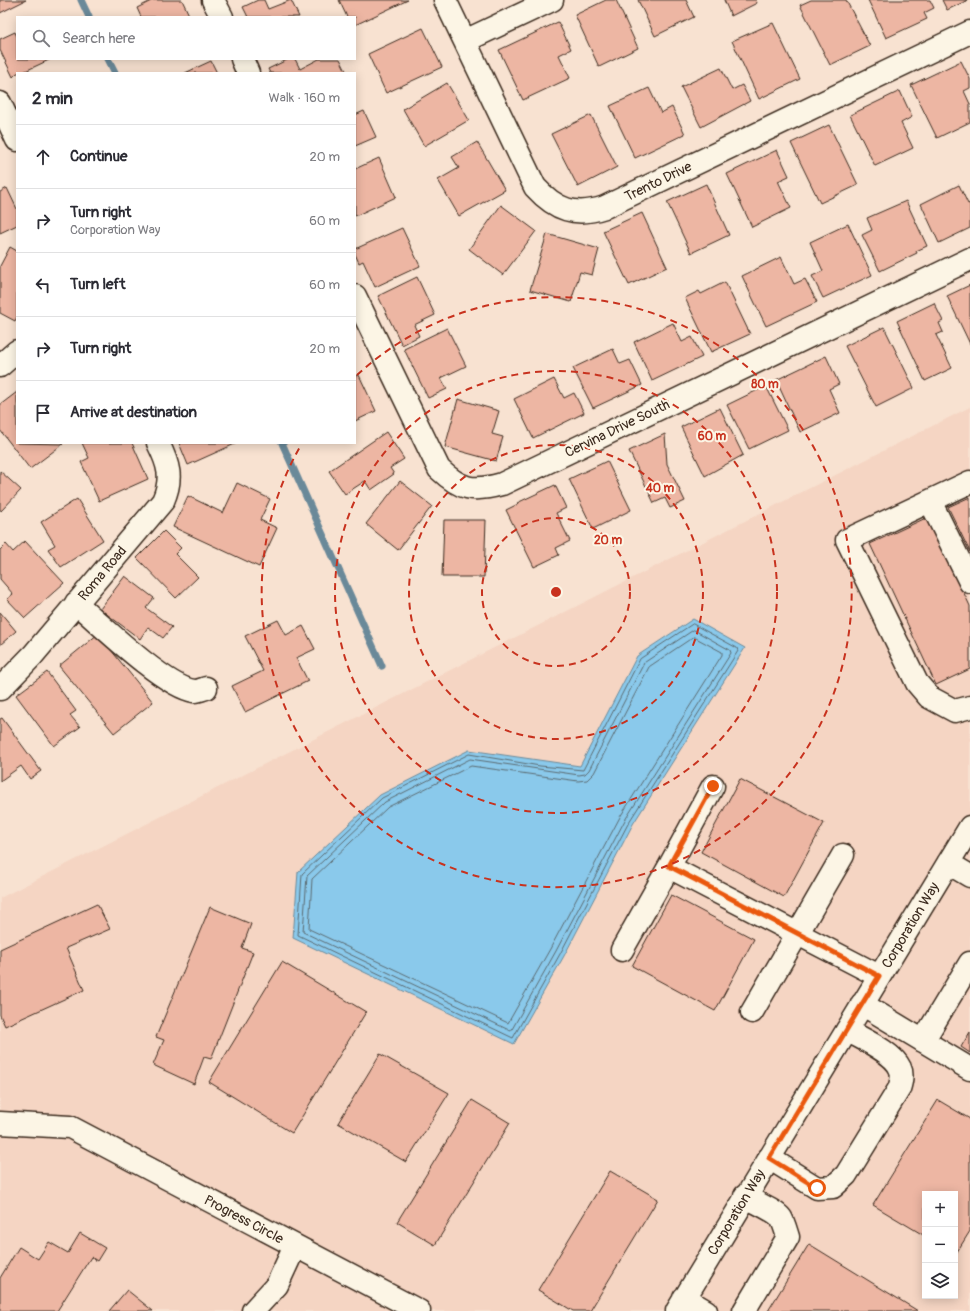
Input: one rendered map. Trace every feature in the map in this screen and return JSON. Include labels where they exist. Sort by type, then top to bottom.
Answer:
[{"type":"street","points":[[213,0],[221,16]]},
{"type":"street","name":"Trento Drive","points":[[445,0],[535,187],[545,199],[555,205],[570,211],[578,212],[593,211],[605,207],[970,32]]},
{"type":"street","points":[[465,41],[552,0]]},
{"type":"street","points":[[242,60],[248,72]]},
{"type":"street","points":[[0,103],[16,138]]},
{"type":"street","name":"Cervina Drive South","points":[[356,298],[439,470],[452,482],[466,488],[482,490],[502,484],[970,259]]},
{"type":"street","points":[[0,366],[16,351]]},
{"type":"street","name":"Roma Road","points":[[0,689],[33,655],[163,501],[168,489],[170,477],[166,460],[158,444]]},
{"type":"street","points":[[970,482],[847,540],[917,683],[929,697],[955,711],[970,707]]},
{"type":"street","points":[[930,501],[970,582]]},
{"type":"street","points":[[76,604],[139,657],[175,684],[196,691],[206,688]]},
{"type":"street","points":[[622,950],[713,786]]},
{"type":"street","name":"Corporation Way","points":[[681,1305],[745,1196],[970,827]]},
{"type":"street","points":[[752,1012],[843,855]]},
{"type":"street","points":[[948,863],[970,876]]},
{"type":"street","points":[[669,866],[879,976]]},
{"type":"street","points":[[923,1041],[970,963]]},
{"type":"street","points":[[862,1004],[970,1069]]},
{"type":"street","points":[[769,1158],[817,1188],[833,1187],[846,1175],[900,1089],[902,1079],[901,1068],[892,1057],[847,1030]]},
{"type":"street","name":"Progress Circle","points":[[0,1123],[70,1127],[295,1246],[393,1305],[419,1311]]},
{"type":"street","points":[[744,1311],[788,1237],[781,1218],[769,1208],[760,1206],[745,1196]]},
{"type":"street","points":[[253,1311],[277,1285],[295,1246]]},
{"type":"street","points":[[681,1305],[706,1311]]},
{"type":"shaded area","points":[[970,407],[970,1311],[0,1311],[0,898]],"holes":[[[693,619],[633,824],[564,956],[514,1044],[541,762],[581,766],[637,656]]]},
{"type":"water","points":[[693,619],[745,648],[633,824],[564,956],[514,1044],[293,938],[298,872],[380,795],[469,750],[580,766],[637,656]]},
{"type":"building","points":[[0,0],[26,0],[0,13]]},
{"type":"building","points":[[153,0],[182,0],[190,16],[141,16],[137,8]]},
{"type":"building","points":[[258,0],[264,0],[268,9],[291,0],[299,16],[248,16],[243,7]]},
{"type":"building","points":[[339,0],[408,0],[356,25],[356,16],[347,16]]},
{"type":"building","points":[[606,0],[616,0],[638,48],[599,67],[575,15]]},
{"type":"building","points":[[638,0],[686,0],[694,17],[655,36]]},
{"type":"building","points":[[724,0],[756,0],[757,3],[731,16]]},
{"type":"building","points":[[811,0],[846,0],[870,46],[830,65],[800,5]]},
{"type":"building","points":[[868,0],[930,0],[934,8],[924,13],[927,19],[886,38]]},
{"type":"building","points":[[942,0],[968,0],[947,10]]},
{"type":"building","points":[[558,22],[571,49],[559,55],[570,78],[523,100],[499,50]]},
{"type":"building","points":[[773,23],[800,79],[759,99],[732,41]]},
{"type":"building","points":[[423,28],[442,67],[386,93],[368,54]]},
{"type":"building","points":[[15,32],[16,60],[49,60],[23,72],[16,72],[13,77],[0,50],[0,39]]},
{"type":"building","points":[[287,60],[296,60],[300,69],[317,60],[340,60],[346,72],[270,72],[268,69]]},
{"type":"building","points":[[211,61],[216,72],[187,72]]},
{"type":"building","points":[[961,61],[970,79],[970,88],[964,91],[970,104],[970,122],[937,138],[911,85]]},
{"type":"building","points":[[721,68],[732,90],[742,85],[750,101],[701,127],[681,87]]},
{"type":"building","points":[[447,83],[469,120],[424,146],[403,109]]},
{"type":"building","points":[[649,88],[661,113],[672,107],[685,134],[635,158],[610,106]]},
{"type":"building","points":[[900,91],[912,117],[901,123],[913,148],[875,166],[850,115]]},
{"type":"building","points":[[364,111],[376,137],[356,146],[356,115]]},
{"type":"building","points":[[591,115],[617,167],[578,187],[551,134]]},
{"type":"building","points":[[829,125],[858,185],[820,203],[791,143]]},
{"type":"building","points":[[477,142],[505,190],[459,216],[438,180],[459,168],[452,157]]},
{"type":"building","points":[[777,150],[789,176],[778,181],[791,208],[752,227],[727,174]]},
{"type":"building","points":[[379,158],[396,197],[356,216],[356,169]]},
{"type":"building","points":[[706,184],[729,235],[691,253],[667,202]]},
{"type":"building","points":[[959,185],[968,204],[970,203],[970,228],[939,243],[921,204]]},
{"type":"building","points":[[7,188],[16,207],[16,225],[0,233],[0,192]]},
{"type":"building","points":[[906,201],[927,246],[916,251],[917,253],[880,271],[862,235],[872,230],[867,218]]},
{"type":"building","points":[[501,205],[536,231],[503,275],[469,249]]},
{"type":"building","points":[[642,213],[667,267],[629,285],[603,231]]},
{"type":"building","points":[[848,224],[872,275],[823,298],[812,276],[823,271],[810,242]]},
{"type":"building","points":[[402,228],[420,266],[375,287],[363,261],[359,263],[356,256],[356,249]]},
{"type":"building","points":[[547,234],[599,249],[592,275],[580,272],[571,302],[530,290]]},
{"type":"building","points":[[10,247],[16,250],[15,321],[0,313],[0,266]]},
{"type":"building","points":[[781,257],[794,284],[805,279],[817,302],[766,326],[742,276]]},
{"type":"building","points":[[417,277],[435,315],[414,325],[419,336],[402,345],[378,296]]},
{"type":"building","points":[[725,282],[750,334],[711,352],[685,298],[699,291],[701,294]]},
{"type":"building","points":[[970,285],[970,344],[947,296]]},
{"type":"building","points":[[934,303],[943,321],[939,323],[943,332],[936,335],[952,368],[925,381],[897,321]]},
{"type":"building","points":[[673,323],[682,342],[692,337],[702,357],[652,381],[634,342]]},
{"type":"building","points":[[884,327],[914,388],[876,407],[845,346]]},
{"type":"building","points":[[447,328],[466,366],[441,378],[447,389],[428,398],[404,349]]},
{"type":"building","points":[[613,349],[620,364],[630,360],[642,385],[593,408],[573,368]]},
{"type":"building","points":[[826,356],[839,384],[829,389],[840,413],[800,432],[776,380]]},
{"type":"building","points":[[359,375],[376,411],[356,421],[356,376]]},
{"type":"building","points":[[554,379],[564,398],[574,393],[584,413],[533,438],[514,399]]},
{"type":"building","points":[[766,386],[788,430],[749,449],[727,405]]},
{"type":"building","points":[[16,393],[16,444],[63,444],[30,469],[0,430],[0,405]]},
{"type":"building","points":[[458,399],[499,411],[492,434],[503,437],[496,461],[445,447]]},
{"type":"building","points":[[720,408],[743,455],[705,476],[681,427]]},
{"type":"building","points":[[386,432],[404,459],[390,468],[394,474],[371,490],[365,481],[345,494],[329,471]]},
{"type":"building","points":[[665,434],[667,464],[685,501],[670,508],[665,498],[654,503],[629,451]]},
{"type":"building","points":[[82,444],[132,444],[148,479],[99,501],[81,462],[89,458]]},
{"type":"building","points":[[179,444],[235,444],[188,465]]},
{"type":"building","points":[[607,461],[631,510],[593,529],[569,479]]},
{"type":"building","points":[[0,471],[21,490],[1,511],[0,509]]},
{"type":"building","points":[[400,481],[432,506],[398,550],[366,524]]},
{"type":"building","points":[[237,483],[270,499],[260,520],[277,528],[259,567],[173,527],[188,496],[223,513]]},
{"type":"building","points":[[555,485],[566,508],[556,513],[570,541],[556,548],[559,555],[534,567],[506,510],[518,504],[517,503]]},
{"type":"building","points":[[970,497],[970,552],[948,507]]},
{"type":"building","points":[[77,499],[103,540],[61,567],[48,549],[55,545],[41,522]]},
{"type":"building","points":[[928,517],[970,606],[970,669],[936,685],[870,544]]},
{"type":"building","points":[[444,520],[486,520],[484,577],[442,577]]},
{"type":"building","points":[[164,531],[181,548],[175,554],[198,577],[176,598],[137,558]]},
{"type":"building","points":[[25,541],[64,583],[25,618],[7,599],[13,594],[0,579],[0,550],[6,544],[13,552]]},
{"type":"building","points":[[125,576],[154,598],[146,608],[172,627],[163,638],[148,627],[140,639],[100,609]]},
{"type":"building","points":[[0,612],[16,631],[0,645]]},
{"type":"building","points":[[278,620],[286,635],[303,626],[315,649],[296,658],[308,681],[245,712],[232,686],[263,671],[245,636]]},
{"type":"building","points":[[98,634],[153,702],[114,733],[59,666]]},
{"type":"building","points":[[47,672],[76,711],[70,715],[80,727],[54,746],[16,695]]},
{"type":"building","points":[[2,718],[41,771],[30,779],[21,766],[0,781],[0,719]]},
{"type":"building","points":[[740,779],[824,823],[784,897],[701,852]]},
{"type":"building","points":[[671,895],[754,939],[715,1011],[632,966]]},
{"type":"building","points":[[97,904],[110,929],[66,948],[84,990],[5,1026],[0,1015],[0,949]]},
{"type":"building","points":[[210,907],[251,924],[242,948],[253,952],[211,1059],[204,1057],[194,1084],[153,1065],[164,1040],[156,1037]]},
{"type":"building","points":[[282,962],[366,1012],[292,1133],[209,1082]]},
{"type":"building","points":[[970,1032],[970,1053],[961,1047]]},
{"type":"building","points":[[380,1054],[449,1093],[406,1162],[338,1123]]},
{"type":"building","points":[[472,1100],[510,1123],[435,1245],[397,1222]]},
{"type":"building","points":[[938,1100],[970,1119],[970,1231],[958,1250],[958,1191],[922,1191],[922,1234],[873,1205]]},
{"type":"building","points":[[610,1171],[658,1199],[590,1311],[573,1311],[538,1290]]},
{"type":"building","points":[[80,1233],[105,1248],[97,1261],[91,1257],[57,1311],[0,1311],[0,1278],[19,1247],[38,1259],[49,1242],[68,1253]]},
{"type":"building","points":[[809,1244],[918,1311],[768,1311]]},
{"type":"building","points":[[127,1290],[153,1311],[109,1311]]},
{"type":"waterway","points":[[81,0],[89,16]]},
{"type":"waterway","points":[[108,60],[114,72]]},
{"type":"waterway","points":[[282,444],[382,666]]},
{"type":"route","points":[[713,786],[669,866],[879,976],[769,1158],[817,1188]]}]
